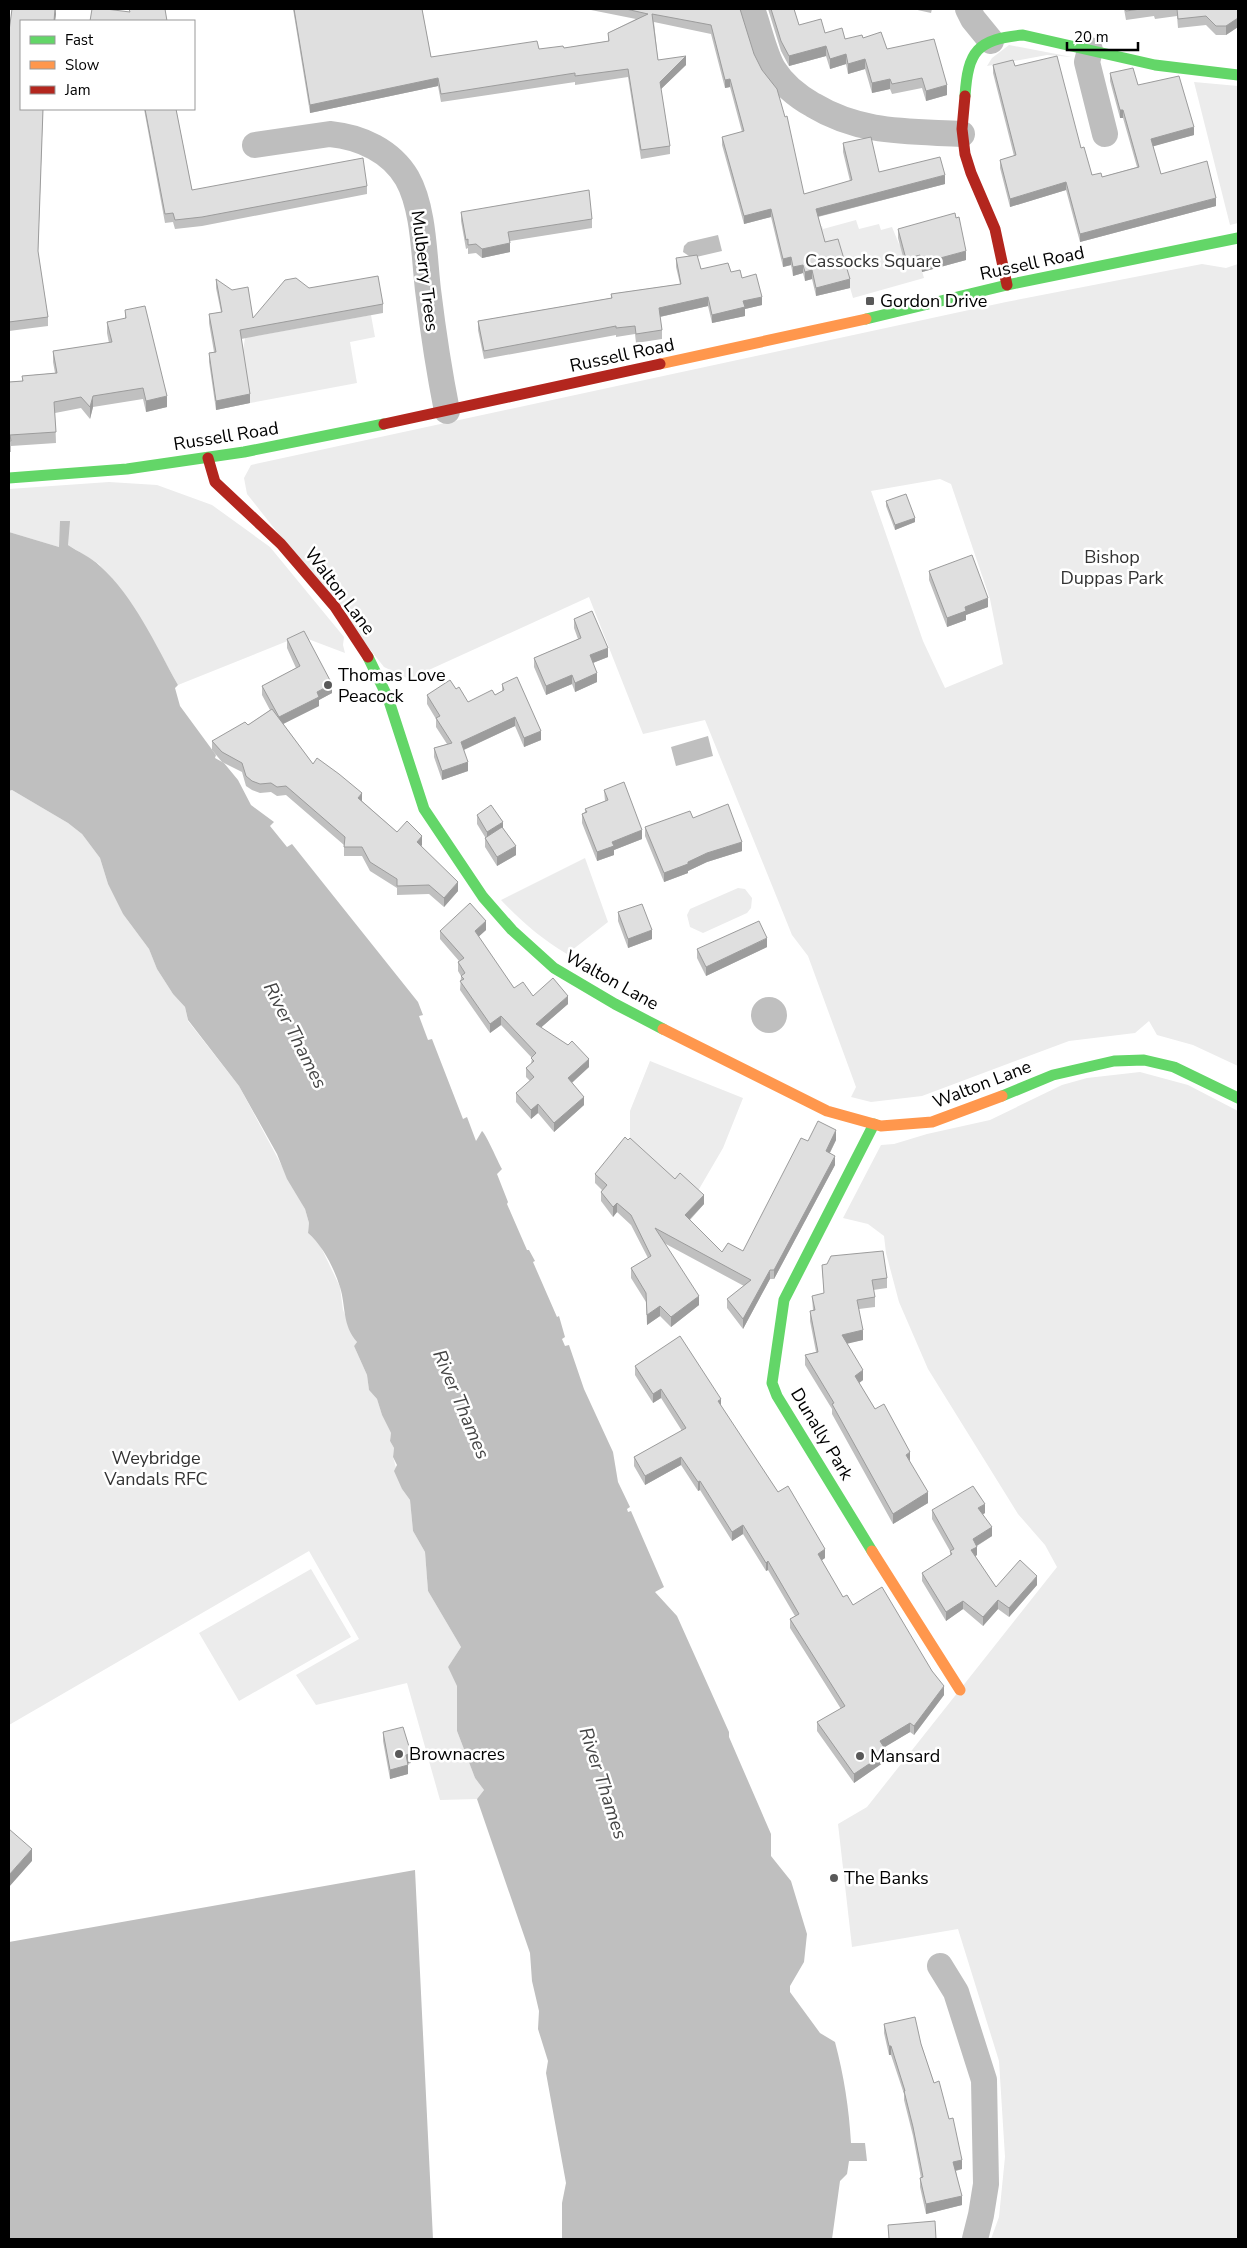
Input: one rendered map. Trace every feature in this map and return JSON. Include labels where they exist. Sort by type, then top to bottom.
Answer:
[{"type":"main road","points":[[1007,285],[995,230],[965,155],[962,134],[966,68],[971,57],[979,48],[991,41],[1006,36],[1023,36],[1155,66],[1238,74]]},
{"type":"main road","name":"Russell Road","points":[[9,478],[127,469],[208,458],[447,411],[857,321],[1007,285],[1238,238]]},
{"type":"main road","name":"Walton Lane","points":[[208,458],[216,482],[281,544],[335,607],[368,657],[388,698],[399,725],[424,809],[461,866],[512,930],[554,968],[615,1004],[773,1085],[827,1111],[874,1124],[892,1126],[932,1122],[1053,1075],[1114,1061],[1144,1060],[1174,1068],[1238,1098]]},
{"type":"main road","name":"Dunally Park","points":[[874,1124],[784,1300],[772,1383],[778,1396],[922,1632],[960,1690]]},
{"type":"street","points":[[752,9],[773,69],[793,94],[833,117],[881,130],[962,134]]},
{"type":"street","points":[[968,9],[973,19],[991,41]]},
{"type":"street","points":[[1090,50],[1087,62],[1105,134]]},
{"type":"street","name":"Mulberry Trees","points":[[255,145],[330,134],[341,135],[361,141],[389,156],[407,178],[418,207],[435,354],[447,411]]},
{"type":"street","points":[[940,1966],[956,1992],[984,2080],[986,2184],[975,2239]]},
{"type":"green space","points":[[1009,45],[1072,57],[1047,55],[987,66],[992,58]]},
{"type":"green space","points":[[1194,82],[1238,86],[1238,223],[1230,225]]},
{"type":"green space","name":"Cassocks Square","points":[[856,220],[859,229],[879,224],[881,230],[892,227],[899,244],[920,264],[924,278],[853,298],[841,256],[824,250],[812,229],[822,226],[823,229]]},
{"type":"green space","name":"Bishop Duppas Park","points":[[1202,264],[1226,268],[1238,264],[1238,1066],[1193,1045],[1157,1035],[1149,1021],[1135,1033],[1069,1041],[922,1096],[871,1102],[851,1097],[856,1087],[808,956],[792,935],[705,720],[643,734],[589,597],[409,679],[384,667],[247,494],[244,478],[251,465],[1006,302]],"holes":[[[940,479],[951,484],[990,599],[1003,664],[945,688],[923,641],[871,491]]]},
{"type":"green space","points":[[371,315],[375,337],[350,342],[357,383],[250,403],[242,357],[245,338]]},
{"type":"green space","points":[[109,482],[157,485],[212,505],[270,547],[344,637],[345,653],[308,639],[295,638],[178,685],[141,619],[99,564],[68,545],[59,547],[9,532],[9,489]]},
{"type":"green space","name":"Weybridge Vandals RFC","points":[[12,790],[68,823],[82,834],[100,858],[108,884],[123,914],[149,949],[157,969],[173,994],[185,1007],[188,1021],[239,1086],[305,1209],[309,1223],[308,1233],[319,1243],[340,1287],[343,1310],[357,1342],[354,1346],[367,1375],[369,1390],[377,1399],[391,1433],[390,1441],[394,1448],[393,1457],[402,1489],[410,1500],[413,1531],[425,1552],[428,1591],[461,1647],[448,1667],[458,1686],[457,1731],[475,1778],[484,1790],[477,1799],[440,1800],[407,1683],[316,1705],[296,1675],[359,1639],[309,1551],[9,1725],[9,791]]},
{"type":"green space","points":[[585,858],[608,922],[567,954],[533,930],[501,900]]},
{"type":"green space","points":[[738,888],[745,889],[752,898],[751,908],[747,913],[703,933],[690,927],[687,915],[690,909]]},
{"type":"green space","points":[[650,1061],[743,1098],[723,1148],[695,1196],[630,1147],[630,1111]]},
{"type":"green space","points":[[1140,1072],[1188,1085],[1238,1111],[1238,2239],[991,2239],[999,2217],[1005,2157],[999,2061],[958,1929],[852,1947],[838,1824],[867,1807],[1057,1567],[1045,1545],[1018,1514],[928,1369],[899,1302],[886,1253],[884,1236],[868,1224],[843,1218],[881,1145],[894,1144],[927,1134],[990,1120],[1062,1085],[1087,1078]]},
{"type":"green space","points":[[311,1569],[351,1637],[239,1701],[199,1633]]},
{"type":"water","points":[[718,235],[722,251],[692,258],[683,252],[684,246],[688,242]]},
{"type":"water","name":"River Thames","points":[[60,521],[70,521],[68,545],[100,566],[124,592],[134,607],[178,685],[175,688],[180,706],[216,755],[215,758],[224,763],[238,780],[251,805],[274,822],[270,826],[287,847],[292,844],[418,1002],[423,1015],[419,1016],[428,1040],[432,1039],[463,1119],[467,1117],[476,1141],[482,1131],[484,1133],[502,1169],[497,1174],[508,1202],[507,1204],[527,1250],[529,1250],[535,1261],[533,1262],[557,1317],[559,1316],[565,1337],[562,1339],[565,1346],[569,1345],[584,1389],[613,1452],[618,1482],[630,1507],[627,1509],[628,1512],[631,1511],[664,1587],[655,1592],[677,1616],[729,1732],[729,1737],[771,1834],[771,1856],[791,1881],[807,1934],[804,1962],[790,1986],[790,1992],[820,2033],[835,2042],[846,2092],[851,2143],[865,2143],[867,2161],[849,2161],[847,2174],[840,2181],[832,2239],[562,2239],[562,2203],[566,2183],[546,2073],[548,2061],[538,2029],[539,2011],[532,1981],[530,1953],[477,1799],[484,1790],[475,1778],[457,1731],[457,1686],[448,1667],[461,1647],[428,1591],[425,1552],[413,1531],[410,1500],[402,1489],[394,1471],[397,1465],[393,1457],[394,1448],[390,1441],[391,1433],[377,1399],[369,1390],[367,1375],[354,1346],[357,1342],[352,1336],[347,1322],[338,1280],[323,1251],[308,1233],[309,1223],[305,1209],[287,1179],[277,1154],[239,1086],[188,1020],[185,1007],[173,994],[157,969],[149,949],[123,914],[108,884],[100,858],[82,834],[68,823],[12,790],[9,791],[9,532],[59,547]]},
{"type":"water","points":[[708,736],[713,756],[676,766],[671,747]]},
{"type":"water","points":[[769,997],[776,998],[782,1002],[786,1008],[786,1022],[782,1028],[776,1032],[769,1033],[762,1032],[756,1028],[752,1022],[751,1015],[752,1008],[756,1002],[762,998]]},
{"type":"water","points":[[415,1870],[433,2239],[9,2239],[9,1942]]},
{"type":"building","points":[[12,9],[55,9],[54,20],[20,20],[20,110],[43,110],[38,251],[48,317],[9,322],[9,31]]},
{"type":"building","points":[[92,9],[130,12],[129,9],[165,9],[167,20],[90,20]]},
{"type":"building","points":[[294,9],[422,9],[431,57],[537,41],[539,49],[563,46],[564,48],[609,41],[608,33],[648,14],[626,9],[740,9],[754,54],[762,70],[777,89],[785,117],[787,116],[804,194],[852,180],[843,143],[871,137],[879,172],[940,157],[945,175],[816,209],[825,242],[838,239],[850,279],[816,288],[812,270],[805,272],[803,265],[793,267],[791,257],[783,259],[771,209],[744,216],[722,137],[744,131],[730,79],[725,80],[711,25],[652,14],[658,60],[686,56],[660,82],[670,146],[641,150],[628,69],[575,76],[575,73],[441,94],[438,78],[310,105]]},
{"type":"building","points":[[771,9],[794,9],[799,25],[821,19],[825,33],[842,28],[845,39],[862,35],[863,38],[881,32],[887,49],[934,39],[947,85],[926,91],[922,78],[892,84],[890,79],[872,83],[865,59],[848,64],[846,54],[830,59],[826,46],[789,56],[781,41]]},
{"type":"building","points":[[1125,9],[1141,9],[1126,11]]},
{"type":"building","points":[[1177,9],[1238,9],[1238,18],[1226,26],[1216,26],[1206,16],[1178,19]]},
{"type":"building","points":[[1057,56],[1081,148],[1084,147],[1092,175],[1101,173],[1102,177],[1139,167],[1123,110],[1120,110],[1110,73],[1133,68],[1138,85],[1179,76],[1194,127],[1151,139],[1161,174],[1207,161],[1216,198],[1080,234],[1066,182],[1010,199],[1000,160],[1016,155],[993,65],[1013,60],[1015,66]]},
{"type":"building","points":[[145,110],[176,110],[192,190],[363,158],[367,186],[202,217],[175,220],[173,213],[165,214]]},
{"type":"building","points":[[589,190],[592,219],[508,232],[510,243],[482,249],[476,244],[468,245],[461,212]]},
{"type":"building","points":[[955,213],[956,218],[959,217],[966,251],[922,263],[920,255],[906,259],[898,229]]},
{"type":"building","points":[[697,255],[701,269],[728,263],[731,272],[740,270],[742,278],[756,274],[762,297],[743,301],[745,307],[712,315],[708,297],[659,308],[662,330],[636,334],[635,326],[616,328],[616,326],[484,351],[478,321],[612,298],[611,294],[681,284],[676,258]]},
{"type":"building","points":[[378,276],[383,304],[240,330],[250,394],[216,401],[209,353],[216,352],[209,314],[222,312],[216,279],[232,290],[248,287],[253,318],[285,280],[296,278],[309,288]]},
{"type":"building","points":[[145,306],[167,396],[146,401],[143,388],[93,396],[90,407],[81,397],[54,402],[56,432],[10,435],[11,441],[9,441],[9,382],[23,381],[22,376],[57,373],[53,351],[112,342],[107,322],[126,318],[125,310]]},
{"type":"building","points":[[906,494],[915,518],[895,525],[886,501]]},
{"type":"building","points":[[972,555],[988,598],[965,607],[966,611],[947,618],[929,571]]},
{"type":"building","points":[[592,611],[608,648],[590,655],[597,673],[575,683],[572,675],[546,686],[534,658],[581,638],[574,619]]},
{"type":"building","points":[[304,631],[332,684],[317,692],[319,697],[279,717],[262,686],[300,666],[287,639]]},
{"type":"building","points":[[517,677],[541,731],[524,738],[515,717],[461,742],[468,762],[442,771],[434,748],[452,743],[436,718],[440,716],[427,695],[450,680],[456,689],[459,687],[468,702],[492,690],[495,695],[504,690],[502,684]]},
{"type":"building","points":[[272,709],[313,764],[317,758],[339,774],[362,793],[358,798],[397,832],[407,821],[422,836],[417,842],[458,882],[444,898],[429,885],[397,886],[397,879],[370,862],[362,847],[344,847],[345,837],[286,786],[277,787],[271,783],[260,784],[252,781],[246,776],[242,763],[222,752],[212,741],[245,722],[248,725]]},
{"type":"building","points":[[624,782],[642,830],[612,842],[614,846],[597,852],[582,814],[587,812],[585,809],[608,800],[604,790]]},
{"type":"building","points":[[728,804],[742,842],[707,853],[688,862],[688,864],[664,873],[645,827],[690,811],[693,818]]},
{"type":"building","points":[[491,805],[503,822],[487,832],[477,815]]},
{"type":"building","points":[[502,827],[516,846],[497,857],[485,838]]},
{"type":"building","points":[[470,903],[486,921],[475,931],[514,988],[523,982],[533,996],[553,978],[568,996],[536,1024],[568,1045],[572,1041],[589,1059],[568,1078],[584,1097],[554,1123],[538,1104],[531,1110],[516,1093],[534,1077],[526,1068],[534,1061],[531,1058],[536,1053],[501,1016],[490,1024],[460,981],[464,979],[461,976],[465,973],[458,962],[464,958],[440,931]]},
{"type":"building","points":[[642,904],[652,930],[628,939],[618,912]]},
{"type":"building","points":[[759,921],[767,938],[706,967],[697,949]]},
{"type":"building","points":[[818,1121],[836,1130],[826,1151],[835,1156],[774,1270],[770,1270],[743,1319],[727,1299],[751,1280],[655,1228],[699,1296],[671,1317],[660,1306],[647,1315],[646,1293],[631,1268],[651,1256],[631,1215],[617,1203],[613,1207],[601,1192],[607,1185],[595,1174],[625,1137],[628,1140],[630,1138],[675,1179],[680,1173],[704,1195],[685,1215],[722,1252],[728,1243],[743,1251],[801,1138],[808,1141]]},
{"type":"building","points":[[883,1251],[887,1278],[872,1280],[875,1297],[857,1300],[863,1330],[842,1335],[863,1370],[855,1376],[875,1409],[884,1404],[910,1452],[906,1455],[928,1492],[893,1514],[832,1404],[834,1403],[805,1355],[818,1352],[810,1311],[815,1310],[812,1296],[824,1293],[822,1265],[827,1264],[831,1256]]},
{"type":"building","points":[[680,1336],[721,1399],[718,1401],[778,1492],[788,1486],[825,1549],[818,1554],[843,1597],[847,1595],[853,1605],[882,1587],[932,1671],[944,1686],[914,1726],[910,1723],[880,1741],[887,1752],[854,1774],[817,1722],[845,1706],[790,1619],[799,1614],[768,1561],[766,1563],[743,1525],[732,1532],[700,1481],[698,1482],[681,1457],[645,1476],[634,1457],[686,1428],[661,1389],[653,1394],[635,1366]]},
{"type":"building","points":[[973,1486],[985,1504],[978,1508],[992,1527],[973,1539],[977,1547],[971,1550],[996,1587],[1020,1560],[1037,1576],[1009,1608],[998,1600],[983,1617],[963,1601],[946,1612],[922,1573],[952,1554],[950,1551],[954,1549],[932,1510]]},
{"type":"building","name":"Brownacres","points":[[403,1727],[411,1753],[406,1755],[408,1765],[390,1770],[383,1732]]},
{"type":"building","points":[[9,1829],[32,1849],[9,1875]]},
{"type":"building","points":[[915,2017],[921,2044],[934,2083],[939,2081],[949,2119],[953,2118],[962,2160],[953,2162],[962,2196],[926,2204],[920,2178],[923,2177],[905,2091],[891,2046],[889,2046],[884,2024]]},
{"type":"building","points":[[935,2221],[936,2239],[889,2239],[888,2225]]},
{"type":"traffic: fast","points":[[965,96],[969,68],[978,50],[985,44],[995,40],[1023,35],[1155,65],[1238,75]]},
{"type":"traffic: fast","points":[[866,319],[1007,285],[1238,238]]},
{"type":"traffic: fast","points":[[9,478],[127,469],[244,452],[384,424]]},
{"type":"traffic: fast","points":[[368,657],[388,698],[424,809],[483,897],[512,930],[554,968],[615,1004],[663,1029]]},
{"type":"traffic: fast","points":[[1002,1096],[1053,1075],[1114,1061],[1144,1060],[1174,1067],[1238,1098]]},
{"type":"traffic: fast","points":[[872,1551],[777,1396],[772,1383],[784,1300],[874,1124]]},
{"type":"traffic: slow","points":[[660,364],[866,319]]},
{"type":"traffic: slow","points":[[663,1029],[827,1111],[881,1126],[932,1122],[1002,1096]]},
{"type":"traffic: slow","points":[[872,1551],[960,1690]]},
{"type":"traffic: jam","points":[[965,96],[962,129],[965,154],[995,229],[1007,285]]},
{"type":"traffic: jam","points":[[384,424],[660,364]]},
{"type":"traffic: jam","points":[[208,458],[215,482],[281,544],[335,607],[368,657]]},
{"type":"place","name":"Gordon Drive","points":[[870,301]]},
{"type":"place","name":"Thomas Love Peacock","points":[[328,685]]},
{"type":"place","name":"Brownacres","points":[[399,1754]]},
{"type":"place","name":"Mansard","points":[[860,1756]]},
{"type":"place","name":"The Banks","points":[[834,1878]]}]
